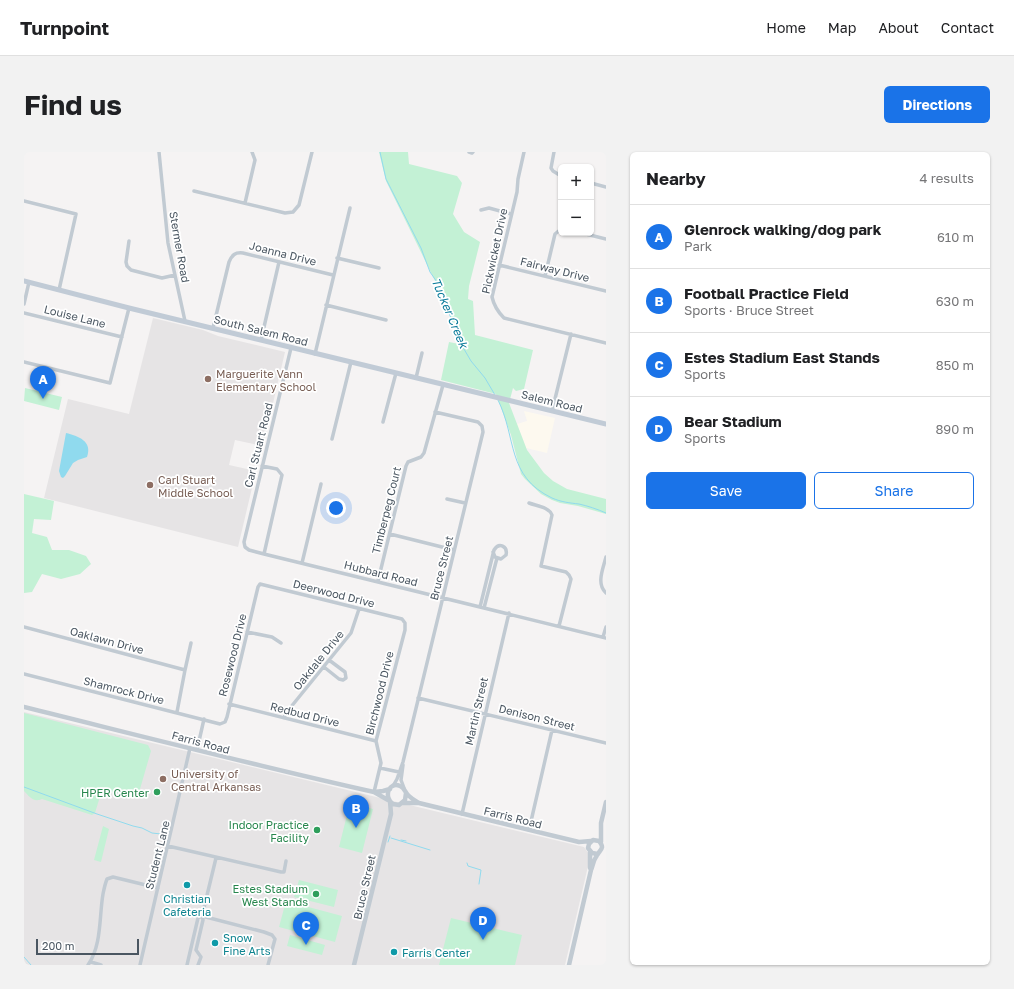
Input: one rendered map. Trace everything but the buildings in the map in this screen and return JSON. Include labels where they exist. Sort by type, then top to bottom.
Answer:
[{"type":"main road","name":"South Salem Road","points":[[27,281],[315,354],[493,396]]},
{"type":"main road","name":"Salem Road","points":[[493,396],[606,424]]},
{"type":"street","name":"Stermer Road","points":[[159,152],[168,243],[185,321]]},
{"type":"street","points":[[245,203],[255,160],[252,152]]},
{"type":"street","points":[[194,191],[285,213],[293,212],[299,205],[312,152]]},
{"type":"street","name":"Pickwicket Drive","points":[[524,152],[518,179],[517,192],[492,297],[494,305],[504,318],[606,343]]},
{"type":"street","points":[[554,152],[551,168],[558,174]]},
{"type":"street","points":[[594,184],[606,187]]},
{"type":"street","points":[[24,201],[76,214],[59,290]]},
{"type":"street","points":[[315,354],[350,208]]},
{"type":"street","points":[[481,210],[489,208],[511,214]]},
{"type":"street","points":[[545,276],[554,234],[558,231]]},
{"type":"street","points":[[594,236],[606,239]]},
{"type":"street","points":[[129,241],[126,262],[127,266],[131,270],[162,278],[175,275]]},
{"type":"street","name":"Joanna Drive","points":[[213,328],[231,256],[243,253],[333,275]]},
{"type":"street","points":[[337,258],[379,268]]},
{"type":"street","points":[[261,340],[279,262]]},
{"type":"street","name":"Fairway Drive","points":[[499,265],[606,291]]},
{"type":"street","points":[[24,304],[27,281]]},
{"type":"street","points":[[326,305],[386,320]]},
{"type":"street","points":[[24,362],[110,383],[129,308]]},
{"type":"street","name":"Louise Lane","points":[[24,313],[122,337]]},
{"type":"street","points":[[552,411],[571,334]]},
{"type":"street","name":"Carl Stuart Road","points":[[245,547],[244,542],[291,348]]},
{"type":"street","points":[[416,378],[422,353]]},
{"type":"street","points":[[332,439],[352,362]]},
{"type":"street","points":[[383,422],[396,373]]},
{"type":"street","name":"Timberpeg Court","points":[[378,581],[406,466],[408,462],[421,457],[424,453],[443,385]]},
{"type":"street","name":"Bruce Street","points":[[405,791],[401,780],[403,762],[483,429],[478,422],[435,412]]},
{"type":"street","points":[[262,466],[277,469],[282,475],[264,554]]},
{"type":"street","points":[[302,563],[321,484]]},
{"type":"street","points":[[447,499],[465,503]]},
{"type":"street","points":[[529,503],[547,509],[552,515],[541,566],[566,572],[570,575],[571,579],[559,626]]},
{"type":"street","points":[[390,534],[454,550]]},
{"type":"street","points":[[482,607],[493,552],[498,546],[503,546],[506,549],[504,557],[501,559],[497,558]]},
{"type":"street","name":"Hubbard Road","points":[[245,547],[249,550],[264,554],[605,638]]},
{"type":"street","points":[[493,552],[497,558]]},
{"type":"street","points":[[606,557],[600,587],[606,593]]},
{"type":"street","points":[[482,607],[497,558]]},
{"type":"street","name":"Deerwood Drive","points":[[258,587],[260,584],[265,585],[402,619],[405,623]]},
{"type":"street","name":"Rosewood Drive","points":[[220,724],[225,722],[230,704],[258,587]]},
{"type":"street","name":"Oakdale Drive","points":[[284,718],[286,713],[351,633],[359,609]]},
{"type":"street","name":"Martin Street","points":[[462,814],[508,613]]},
{"type":"street","name":"Birchwood Drive","points":[[374,792],[381,763],[376,741],[405,630],[405,623]]},
{"type":"street","points":[[605,638],[606,627]]},
{"type":"street","name":"Oaklawn Drive","points":[[24,628],[185,670]]},
{"type":"street","points":[[247,632],[272,637],[281,642]]},
{"type":"street","points":[[177,712],[192,643]]},
{"type":"street","points":[[324,667],[339,679],[343,680],[346,678],[345,672],[329,660]]},
{"type":"street","name":"Shamrock Drive","points":[[24,674],[220,724]]},
{"type":"street","name":"Denison Street","points":[[418,698],[485,713],[606,744]]},
{"type":"street","name":"Redbud Drive","points":[[230,704],[376,741]]},
{"type":"street","name":"Farris Road","points":[[24,707],[298,776],[374,792],[389,800]]},
{"type":"street","points":[[197,750],[204,719]]},
{"type":"street","points":[[529,830],[552,730]]},
{"type":"street","name":"Student Lane","points":[[140,965],[190,748]]},
{"type":"street","name":"Bruce Street","points":[[391,787],[397,779],[403,762]]},
{"type":"street","points":[[380,768],[399,772]]},
{"type":"street","points":[[399,786],[405,791],[406,799],[401,804],[393,804],[389,800],[387,794],[391,787],[399,786]]},
{"type":"street","name":"Farris Road","points":[[374,792],[383,791],[391,787]]},
{"type":"street","name":"Farris Road","points":[[405,791],[410,797],[420,803],[579,842],[592,841]]},
{"type":"street","name":"Bruce Street","points":[[354,965],[391,814],[389,800]]},
{"type":"street","points":[[569,965],[591,870],[589,844],[601,823],[606,802]]},
{"type":"street","name":"Farris Road","points":[[401,804],[420,803]]},
{"type":"street","name":"Bruce Street","points":[[391,814],[401,804]]},
{"type":"street","points":[[591,870],[602,853],[603,845],[601,823]]},
{"type":"street","points":[[592,841],[598,840],[603,845]]},
{"type":"street","name":"Farris Road","points":[[579,842],[589,851]]},
{"type":"street","points":[[168,846],[281,872],[284,872],[286,861]]},
{"type":"street","points":[[589,851],[594,854],[602,853]]},
{"type":"street","points":[[190,952],[194,953],[196,950],[203,920],[202,916],[216,858]]},
{"type":"street","points":[[101,965],[89,963],[94,954],[100,930],[101,904],[107,879],[114,877],[158,888]]},
{"type":"street","points":[[187,965],[198,918],[202,916]]},
{"type":"street","points":[[202,916],[238,924],[270,934],[275,939],[268,965]]},
{"type":"street","points":[[196,950],[201,957],[198,965]]},
{"type":"shaded area","name":"Carl Stuart Middle School","points":[[153,318],[203,330],[218,336],[285,352],[263,446],[235,440],[229,465],[256,471],[238,547],[44,498],[68,399],[129,414]]},
{"type":"shaded area","points":[[524,411],[555,418],[547,453],[526,448],[517,424],[527,421]]},
{"type":"shaded area","name":"University of Central Arkansas","points":[[24,712],[584,847],[589,854],[589,862],[565,965],[24,965]]},
{"type":"green space","points":[[379,152],[408,152],[409,164],[457,176],[462,183],[453,214],[464,232],[480,242],[469,286],[468,299],[473,301],[475,335],[533,350],[524,389],[516,391],[513,388],[509,403],[527,450],[544,473],[553,481],[567,489],[606,499],[606,514],[578,506],[560,503],[541,494],[521,474],[511,435],[496,394],[441,380],[449,342],[459,344],[443,294],[434,279],[386,181]]},
{"type":"green space","points":[[25,388],[62,397],[59,410],[24,401]]},
{"type":"green space","points":[[24,494],[54,501],[51,520],[34,519],[32,533],[47,537],[52,550],[69,550],[86,556],[91,564],[80,574],[61,579],[42,574],[32,592],[24,593]]},
{"type":"green space","points":[[24,713],[148,745],[151,751],[138,796],[135,797],[102,790],[95,813],[92,815],[42,799],[34,800],[24,791]]},
{"type":"green space","points":[[350,803],[373,809],[362,853],[339,847]]},
{"type":"green space","points":[[103,826],[109,829],[101,862],[94,860]]},
{"type":"green space","name":"Estes Stadium West Stands","points":[[299,880],[338,890],[334,907],[294,897]]},
{"type":"green space","points":[[286,901],[342,916],[335,942],[279,927]]},
{"type":"green space","points":[[451,918],[522,935],[515,965],[439,965]]},
{"type":"green space","points":[[290,935],[325,945],[322,955],[287,946]]},
{"type":"water","points":[[66,433],[83,440],[88,447],[88,451],[87,457],[73,463],[63,478],[61,477],[59,471]]},
{"type":"waterway","name":"Tucker Creek","points":[[380,152],[386,179],[421,248],[430,272],[437,282],[461,344],[495,395]]},
{"type":"waterway","name":"Tucker Creek","points":[[498,400],[504,414],[515,455],[527,479],[537,489],[552,498],[579,504],[606,513]]},
{"type":"waterway","points":[[24,787],[97,814],[142,828],[152,833],[161,834],[164,837]]},
{"type":"waterway","points":[[388,842],[390,836]]},
{"type":"waterway","points":[[391,838],[430,850]]},
{"type":"waterway","points":[[401,840],[406,841]]},
{"type":"waterway","points":[[467,863],[468,866],[481,870],[479,884]]},
{"type":"waterway","points":[[24,957],[31,965]]},
{"type":"place","name":"Marguerite Vann Elementary School","points":[[208,379]]},
{"type":"place","name":"Glenrock walking/dog park","points":[[43,399]]},
{"type":"place","name":"Carl Stuart Middle School","points":[[150,485]]},
{"type":"place","name":"University of Central Arkansas","points":[[163,779]]},
{"type":"place","name":"HPER Center","points":[[157,792]]},
{"type":"place","name":"Football Practice Field","points":[[356,828]]},
{"type":"place","name":"Indoor Practice Facility","points":[[317,830]]},
{"type":"place","name":"Christian Cafeteria","points":[[187,885]]},
{"type":"place","name":"Estes Stadium West Stands","points":[[316,894]]},
{"type":"place","name":"Bear Stadium","points":[[483,940]]},
{"type":"place","name":"Snow Fine Arts","points":[[215,943]]},
{"type":"place","name":"Estes Stadium East Stands","points":[[306,945]]},
{"type":"place","name":"Farris Center","points":[[394,952]]}]
